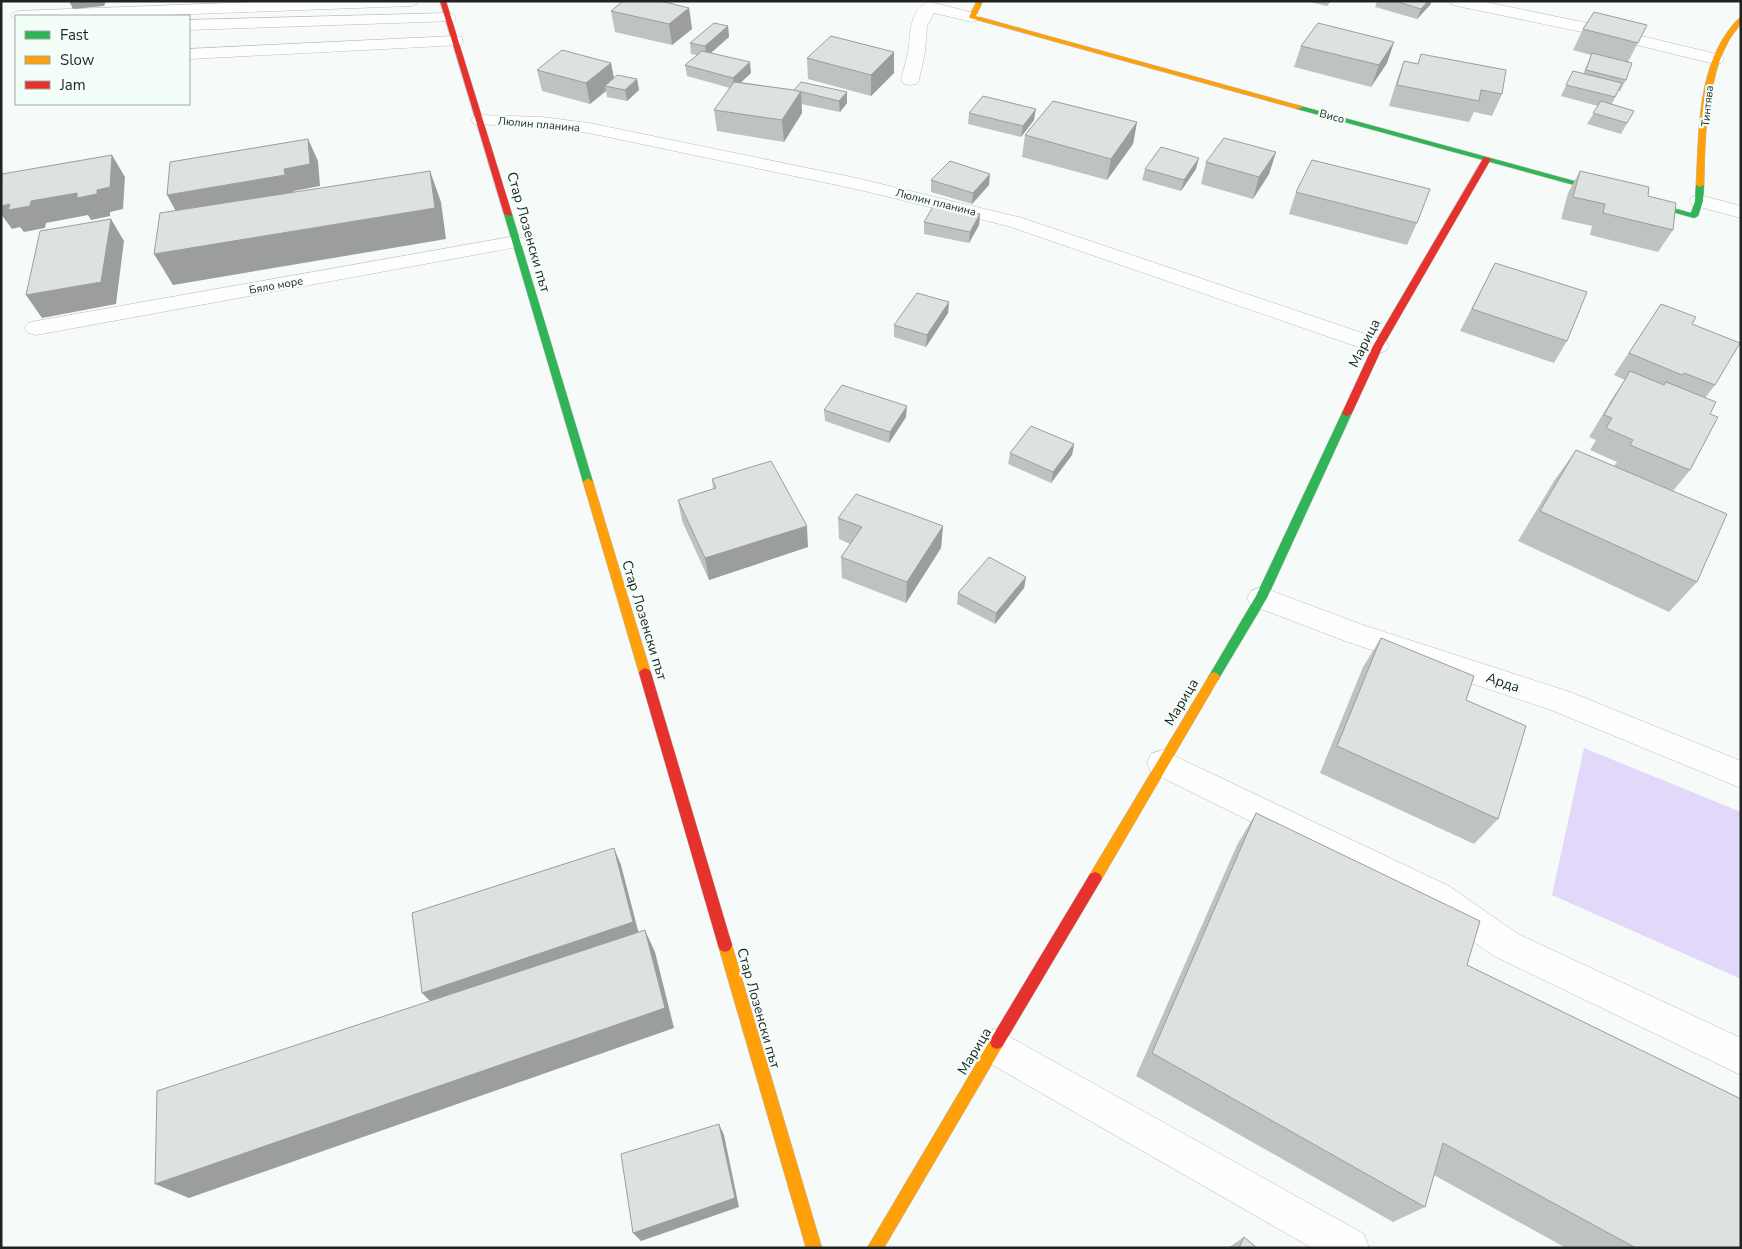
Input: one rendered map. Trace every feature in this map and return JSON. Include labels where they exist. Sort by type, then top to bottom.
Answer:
[{"type":"street","points":[[44,15],[411,1]]},
{"type":"street","name":"Стар Лозенски път","points":[[443,1],[675,774],[814,1248]]},
{"type":"street","points":[[910,80],[917,48],[918,23],[923,13],[930,6],[972,17],[980,1]]},
{"type":"street","points":[[1457,1],[1587,28],[1715,59]]},
{"type":"street","points":[[1,17],[15,16]]},
{"type":"street","name":"Висо","points":[[972,17],[1694,216],[1699,201]]},
{"type":"street","points":[[190,25],[448,18]]},
{"type":"street","name":"Тинтява","points":[[1699,201],[1706,91],[1715,59],[1723,41],[1741,20]]},
{"type":"street","points":[[190,54],[455,40]]},
{"type":"street","name":"Люлин планина","points":[[480,120],[541,122],[589,128],[962,207],[1014,222],[1378,346]]},
{"type":"street","name":"Марица","points":[[875,1248],[1261,598],[1378,346],[1487,159]]},
{"type":"street","points":[[1699,201],[1741,212]]},
{"type":"street","name":"Бяло море","points":[[36,328],[516,242]]},
{"type":"street","name":"Арда","points":[[1261,598],[1355,633],[1560,701],[1741,775]]},
{"type":"street","points":[[1162,763],[1437,897],[1506,945],[1741,1057]]},
{"type":"street","points":[[994,1046],[1350,1248]]},
{"type":"shaded area","points":[[1584,748],[1741,812],[1741,979],[1552,895]]},
{"type":"building","points":[[623,1],[661,1],[689,8],[669,24],[611,11]]},
{"type":"building","points":[[1395,1],[1428,1],[1421,9]]},
{"type":"building","points":[[1594,12],[1647,25],[1638,43],[1583,29]]},
{"type":"building","points":[[714,23],[728,26],[705,46],[690,43]]},
{"type":"building","points":[[1318,23],[1394,42],[1379,65],[1301,46]]},
{"type":"building","points":[[831,36],[894,52],[871,75],[807,58]]},
{"type":"building","points":[[562,50],[611,63],[586,83],[537,70]]},
{"type":"building","points":[[702,51],[750,62],[733,78],[685,65]]},
{"type":"building","points":[[1592,53],[1632,63],[1626,80],[1586,70]]},
{"type":"building","points":[[1421,54],[1506,70],[1502,94],[1481,90],[1479,101],[1397,85],[1404,61],[1418,64]]},
{"type":"building","points":[[1573,71],[1622,83],[1615,97],[1566,85]]},
{"type":"building","points":[[617,75],[637,79],[625,90],[605,86]]},
{"type":"building","points":[[734,82],[801,91],[782,120],[714,110]]},
{"type":"building","points":[[801,82],[847,92],[839,101],[794,90]]},
{"type":"building","points":[[983,96],[1036,109],[1023,126],[969,113]]},
{"type":"building","points":[[1053,101],[1137,122],[1111,159],[1025,135]]},
{"type":"building","points":[[1601,101],[1634,111],[1627,123],[1593,113]]},
{"type":"building","points":[[1224,138],[1276,152],[1259,177],[1206,162]]},
{"type":"building","points":[[308,139],[310,164],[284,169],[285,175],[167,195],[170,162]]},
{"type":"building","points":[[1161,147],[1199,158],[1184,180],[1145,169]]},
{"type":"building","points":[[112,155],[110,187],[97,190],[97,194],[77,198],[77,193],[31,201],[30,206],[8,210],[10,204],[1,206],[2,174]]},
{"type":"building","points":[[1312,160],[1430,189],[1417,223],[1296,192]]},
{"type":"building","points":[[950,161],[990,174],[973,193],[931,180]]},
{"type":"building","points":[[430,171],[435,208],[154,254],[160,213]]},
{"type":"building","points":[[1580,171],[1649,187],[1648,196],[1676,203],[1673,230],[1603,213],[1605,204],[1573,197]]},
{"type":"building","points":[[934,205],[980,214],[970,232],[924,222]]},
{"type":"building","points":[[111,219],[101,282],[26,295],[40,231]]},
{"type":"building","points":[[1495,263],[1587,292],[1567,341],[1472,309]]},
{"type":"building","points":[[917,293],[949,302],[927,335],[894,325]]},
{"type":"building","points":[[1661,304],[1696,317],[1692,324],[1740,343],[1715,385],[1684,373],[1682,375],[1629,353]]},
{"type":"building","points":[[1630,371],[1664,385],[1666,382],[1716,402],[1710,414],[1718,417],[1690,470],[1630,445],[1633,440],[1606,428],[1612,418],[1604,415]]},
{"type":"building","points":[[842,385],[907,406],[890,432],[824,410]]},
{"type":"building","points":[[1031,426],[1074,444],[1053,472],[1010,453]]},
{"type":"building","points":[[1576,450],[1727,514],[1697,582],[1540,511]]},
{"type":"building","points":[[771,461],[807,526],[705,558],[678,500],[716,488],[712,479]]},
{"type":"building","points":[[856,494],[943,526],[907,582],[841,557],[862,527],[838,518]]},
{"type":"building","points":[[989,557],[1026,577],[996,613],[958,593]]},
{"type":"building","points":[[1381,638],[1474,676],[1466,700],[1526,726],[1498,819],[1337,746]]},
{"type":"building","points":[[1256,813],[1480,921],[1467,965],[1741,1099],[1741,1248],[1636,1248],[1443,1143],[1425,1207],[1152,1053]]},
{"type":"building","points":[[614,848],[633,922],[422,993],[412,913]]},
{"type":"building","points":[[645,930],[665,1008],[155,1184],[157,1091]]},
{"type":"building","points":[[719,1124],[735,1198],[633,1233],[621,1154]]},
{"type":"building","points":[[1244,1237],[1257,1248],[1239,1248]]},
{"type":"traffic: fast","points":[[1300,107],[1694,216],[1699,201],[1700,185]]},
{"type":"traffic: fast","points":[[508,214],[588,482]]},
{"type":"traffic: fast","points":[[1214,677],[1261,598],[1347,413]]},
{"type":"traffic: slow","points":[[980,1],[972,17],[1300,107]]},
{"type":"traffic: slow","points":[[1700,185],[1704,119],[1711,76],[1718,56],[1728,37],[1741,19]]},
{"type":"traffic: slow","points":[[588,482],[645,673]]},
{"type":"traffic: slow","points":[[1095,878],[1214,677]]},
{"type":"traffic: slow","points":[[725,945],[814,1248]]},
{"type":"traffic: slow","points":[[875,1248],[997,1042]]},
{"type":"traffic: jam","points":[[443,1],[508,214]]},
{"type":"traffic: jam","points":[[1347,413],[1378,346],[1487,159]]},
{"type":"traffic: jam","points":[[645,673],[725,945]]},
{"type":"traffic: jam","points":[[997,1042],[1095,878]]}]
